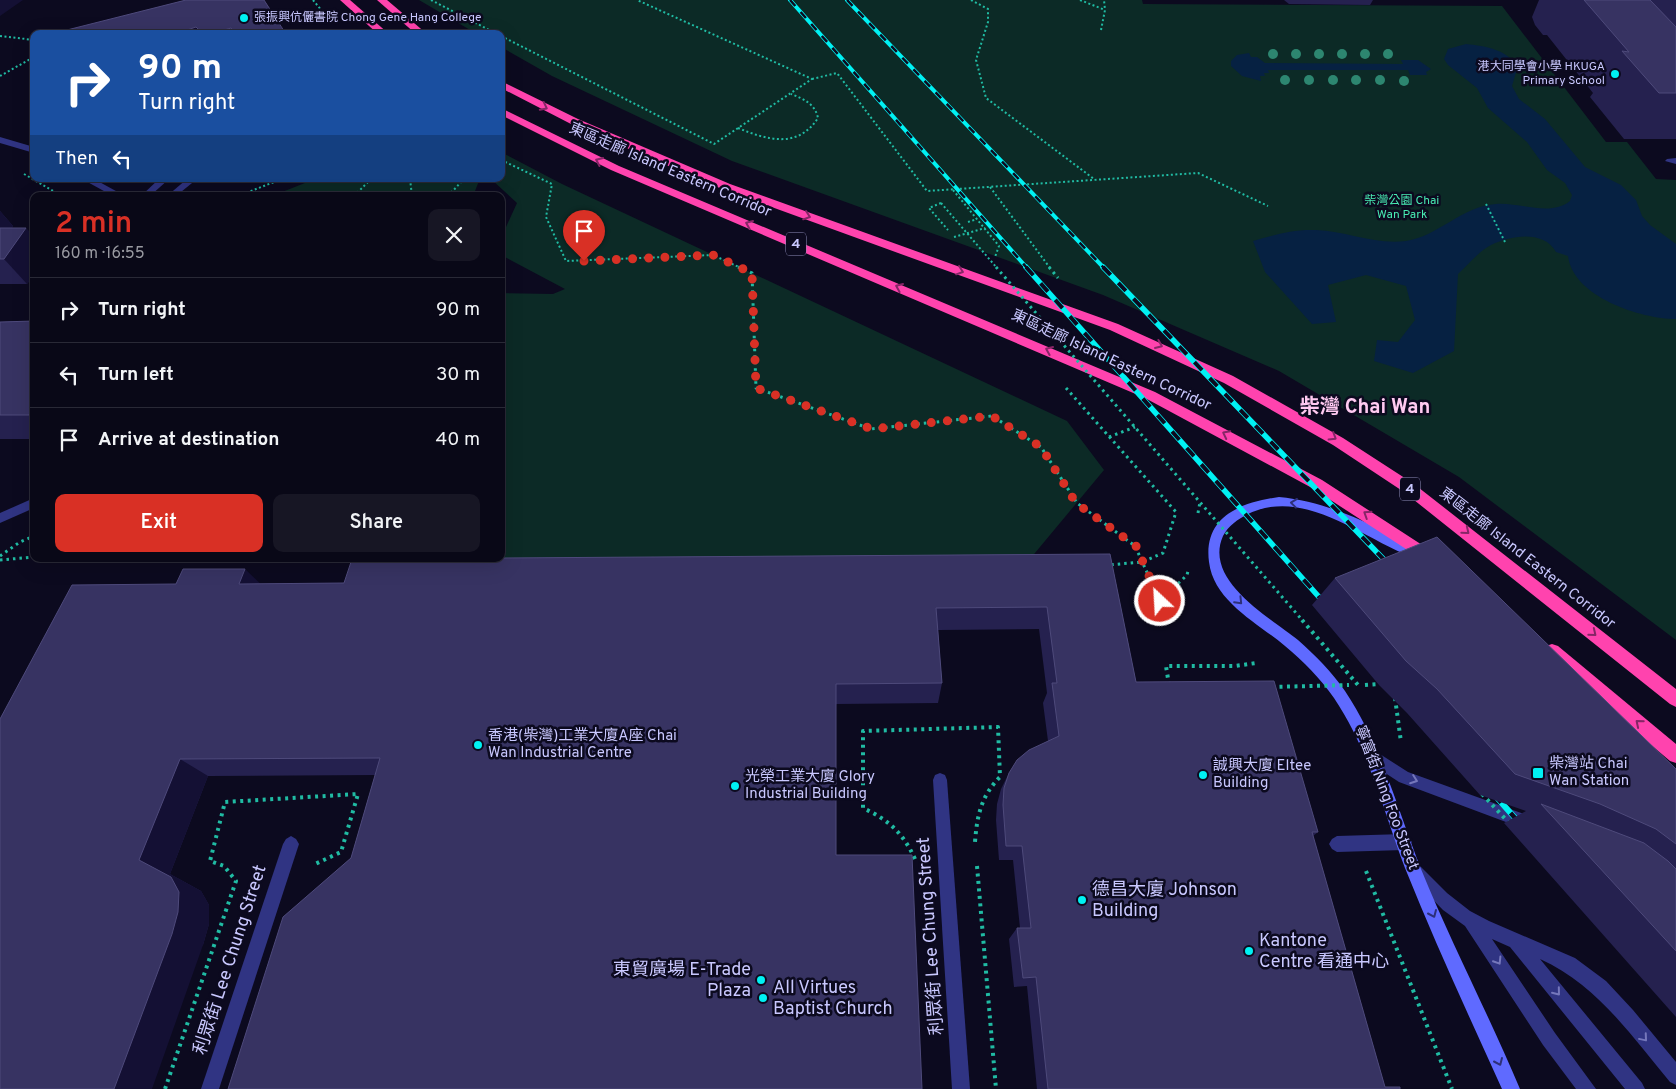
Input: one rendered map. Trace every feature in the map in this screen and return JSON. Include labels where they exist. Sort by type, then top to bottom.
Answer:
[{"type":"highway","points":[[345,0],[379,30]]},
{"type":"highway","points":[[382,0],[417,30]]},
{"type":"highway","name":"東區走廊 Island Eastern Corridor","points":[[505,86],[580,125],[663,162],[763,201],[1097,320],[1168,349],[1272,401],[1358,453],[1409,488],[1676,699]]},
{"type":"highway","name":"東區走廊 Island Eastern Corridor","points":[[505,114],[615,168],[1094,369],[1150,395],[1317,484],[1442,566]]},
{"type":"highway","points":[[1542,642],[1676,755]]},
{"type":"street","points":[[0,140],[30,149]]},
{"type":"street","points":[[93,182],[112,192]]},
{"type":"street","points":[[149,192],[161,182]]},
{"type":"street","points":[[176,192],[188,182]]},
{"type":"street","name":"寧富街 Ning Foo Street","points":[[1442,566],[1331,512],[1290,502],[1270,503],[1239,512],[1227,520],[1219,531],[1214,544],[1214,560],[1218,574],[1227,589],[1242,606],[1287,639],[1321,669],[1346,702],[1372,756],[1413,869],[1511,1089]]},
{"type":"street","points":[[0,518],[30,505]]},
{"type":"street","points":[[1372,756],[1388,768],[1404,776],[1541,826]]},
{"type":"street","name":"利眾街 Lee Chung Street","points":[[940,780],[961,1089]]},
{"type":"street","points":[[1337,844],[1404,842]]},
{"type":"street","name":"利眾街 Lee Chung Street","points":[[210,1089],[291,844]]},
{"type":"street","points":[[1413,869],[1441,898],[1471,921],[1569,964],[1591,980],[1612,1001],[1676,1076]]},
{"type":"street","points":[[1471,921],[1549,1039],[1587,1089]]},
{"type":"street","points":[[1516,941],[1636,1089]]},
{"type":"path","points":[[313,0],[324,14]]},
{"type":"path","points":[[431,0],[489,30]]},
{"type":"path","points":[[637,0],[812,79]]},
{"type":"path","points":[[971,0],[988,9],[988,22],[976,60],[986,98],[1094,179]]},
{"type":"path","points":[[1080,0],[1105,10]]},
{"type":"path","points":[[1101,30],[1105,10],[1104,0]]},
{"type":"path","points":[[0,36],[30,40]]},
{"type":"path","points":[[505,38],[714,144],[812,79],[837,73],[927,191],[1198,173],[1268,206]]},
{"type":"path","points":[[0,76],[30,59]]},
{"type":"path","points":[[738,128],[762,138],[774,140],[787,139],[808,131],[818,118],[817,111],[812,105],[790,93]]},
{"type":"path","points":[[505,162],[552,184],[546,217],[566,262],[713,255],[752,273],[756,388],[872,429],[992,416],[1041,447],[1076,503],[1136,546],[1160,601],[1187,575]]},
{"type":"path","points":[[19,170],[30,177]]},
{"type":"path","points":[[39,182],[55,192]]},
{"type":"path","points":[[248,192],[274,182]]},
{"type":"path","points":[[358,192],[368,182]]},
{"type":"path","points":[[452,192],[461,182]]},
{"type":"path","points":[[990,187],[1060,280]]},
{"type":"path","points":[[953,190],[999,246],[992,266]]},
{"type":"path","points":[[948,230],[929,208],[941,203],[1358,685]]},
{"type":"path","points":[[1486,204],[1506,244]]},
{"type":"path","points":[[968,222],[977,219]]},
{"type":"path","points":[[967,232],[954,237],[985,228]]},
{"type":"path","points":[[1062,384],[1176,512],[1164,553],[1142,562],[1106,565]]},
{"type":"path","points":[[1110,437],[1135,427]]},
{"type":"path","points":[[0,558],[20,542],[30,538]]},
{"type":"path","points":[[0,558],[30,557]]},
{"type":"path","points":[[1175,688],[1169,688],[1166,666],[1235,666],[1256,663]]},
{"type":"path","points":[[1379,685],[1383,680]]},
{"type":"path","points":[[1266,687],[1349,685]]},
{"type":"path","points":[[1479,791],[1512,826]]},
{"type":"path","points":[[1366,872],[1452,1089]]},
{"type":"green space","name":"柴灣公園 Chai Wan Park","points":[[419,0],[1142,0],[1143,4],[1502,6],[1606,142],[1627,142],[1656,179],[1676,180],[1676,640],[1459,477],[1279,371],[1103,295],[732,161],[552,76],[505,49],[505,30],[470,30]]},
{"type":"green space","points":[[505,154],[562,184],[1067,421],[1104,470],[1030,559],[505,559],[505,293],[553,294],[565,289],[505,257],[505,229],[517,203],[494,182],[505,182]]},
{"type":"green space","points":[[307,182],[479,182],[475,192],[282,192]]},
{"type":"water","points":[[1466,44],[1496,50],[1509,57],[1517,69],[1512,86],[1519,99],[1545,119],[1585,167],[1621,185],[1636,200],[1642,216],[1650,225],[1676,244],[1676,319],[1645,315],[1611,303],[1595,294],[1582,283],[1573,270],[1568,256],[1556,252],[1544,240],[1526,236],[1517,237],[1491,245],[1478,254],[1458,274],[1454,351],[1413,373],[1374,361],[1377,340],[1398,342],[1415,320],[1406,286],[1366,275],[1328,285],[1336,322],[1312,324],[1265,272],[1253,241],[1291,231],[1316,230],[1372,240],[1406,241],[1418,238],[1461,215],[1484,206],[1505,204],[1534,208],[1554,208],[1570,201],[1572,195],[1565,183],[1547,170],[1527,142],[1488,108],[1477,88],[1448,65],[1444,59],[1448,49]]},
{"type":"water","points":[[1249,53],[1251,57],[1257,57],[1265,63],[1403,64],[1401,60],[1418,60],[1431,69],[1426,72],[1427,75],[1410,75],[1408,70],[1268,70],[1269,73],[1264,73],[1265,76],[1260,76],[1261,81],[1242,76],[1231,66],[1231,61],[1237,55]]},
{"type":"building","points":[[186,0],[264,0],[283,30],[233,30],[231,28],[224,30],[199,30],[196,27],[187,30],[67,30]]},
{"type":"building","points":[[1584,0],[1650,0],[1676,27],[1676,93],[1659,93],[1622,51],[1629,52]]},
{"type":"building","points":[[0,228],[26,228],[4,259],[0,259]]},
{"type":"building","points":[[30,321],[29,415],[0,415],[0,322]]},
{"type":"building","points":[[1437,537],[1676,769],[1676,844],[1656,829],[1600,804],[1515,774],[1437,689],[1406,661],[1335,578]]},
{"type":"building","points":[[1110,554],[1136,682],[1274,681],[1318,832],[1312,832],[1385,1087],[1400,1087],[1400,1089],[1048,1089],[1036,977],[1023,978],[1017,928],[1031,928],[1022,846],[1006,846],[1003,805],[1004,788],[1009,773],[1017,760],[1029,750],[1059,736],[1052,683],[1057,683],[1047,607],[936,608],[942,683],[836,684],[836,855],[912,855],[922,1089],[228,1089],[283,917],[351,858],[380,758],[180,759],[139,860],[171,877],[179,892],[178,912],[172,934],[114,1089],[0,1089],[0,719],[72,585],[176,584],[183,569],[245,569],[239,584],[344,583],[351,562],[505,562],[505,558]]},
{"type":"building","points":[[1541,804],[1644,843],[1676,869],[1676,951]]},
{"type":"railway","points":[[790,0],[1027,268]]},
{"type":"railway","points":[[847,0],[1104,268]]},
{"type":"railway","points":[[1026,267],[1327,606]]},
{"type":"railway","points":[[1103,267],[1392,568]]},
{"type":"railway","points":[[1492,792],[1523,827]]},
{"type":"place","name":"張振興伉儷書院 Chong Gene Hang College","points":[[244,18]]},
{"type":"place","name":"港大同學會小學 HKUGA Primary School","points":[[1615,74]]},
{"type":"place","name":"香港(柴灣)工業大廈A座 Chai Wan Industrial Centre","points":[[478,745]]},
{"type":"place","name":"柴灣站 Chai Wan Station","points":[[1538,773]]},
{"type":"place","name":"誠興大廈 Eltee Building","points":[[1203,775]]},
{"type":"place","name":"光榮工業大廈 Glory Industrial Building","points":[[735,786]]},
{"type":"place","name":"德昌大廈 Johnson Building","points":[[1082,900]]},
{"type":"place","name":"Kantone Centre 看通中心","points":[[1249,951]]},
{"type":"place","name":"東貿廣場 E-Trade Plaza","points":[[761,980]]},
{"type":"place","name":"All Virtues Baptist Church","points":[[763,998]]},
{"type":"district","name":"柴灣 Chai Wan","points":[[1365,408]]},
{"type":"route","points":[[584,261],[713,255],[752,273],[756,388],[872,429],[992,416],[1041,447],[1076,503],[1136,546],[1160,601]]}]
